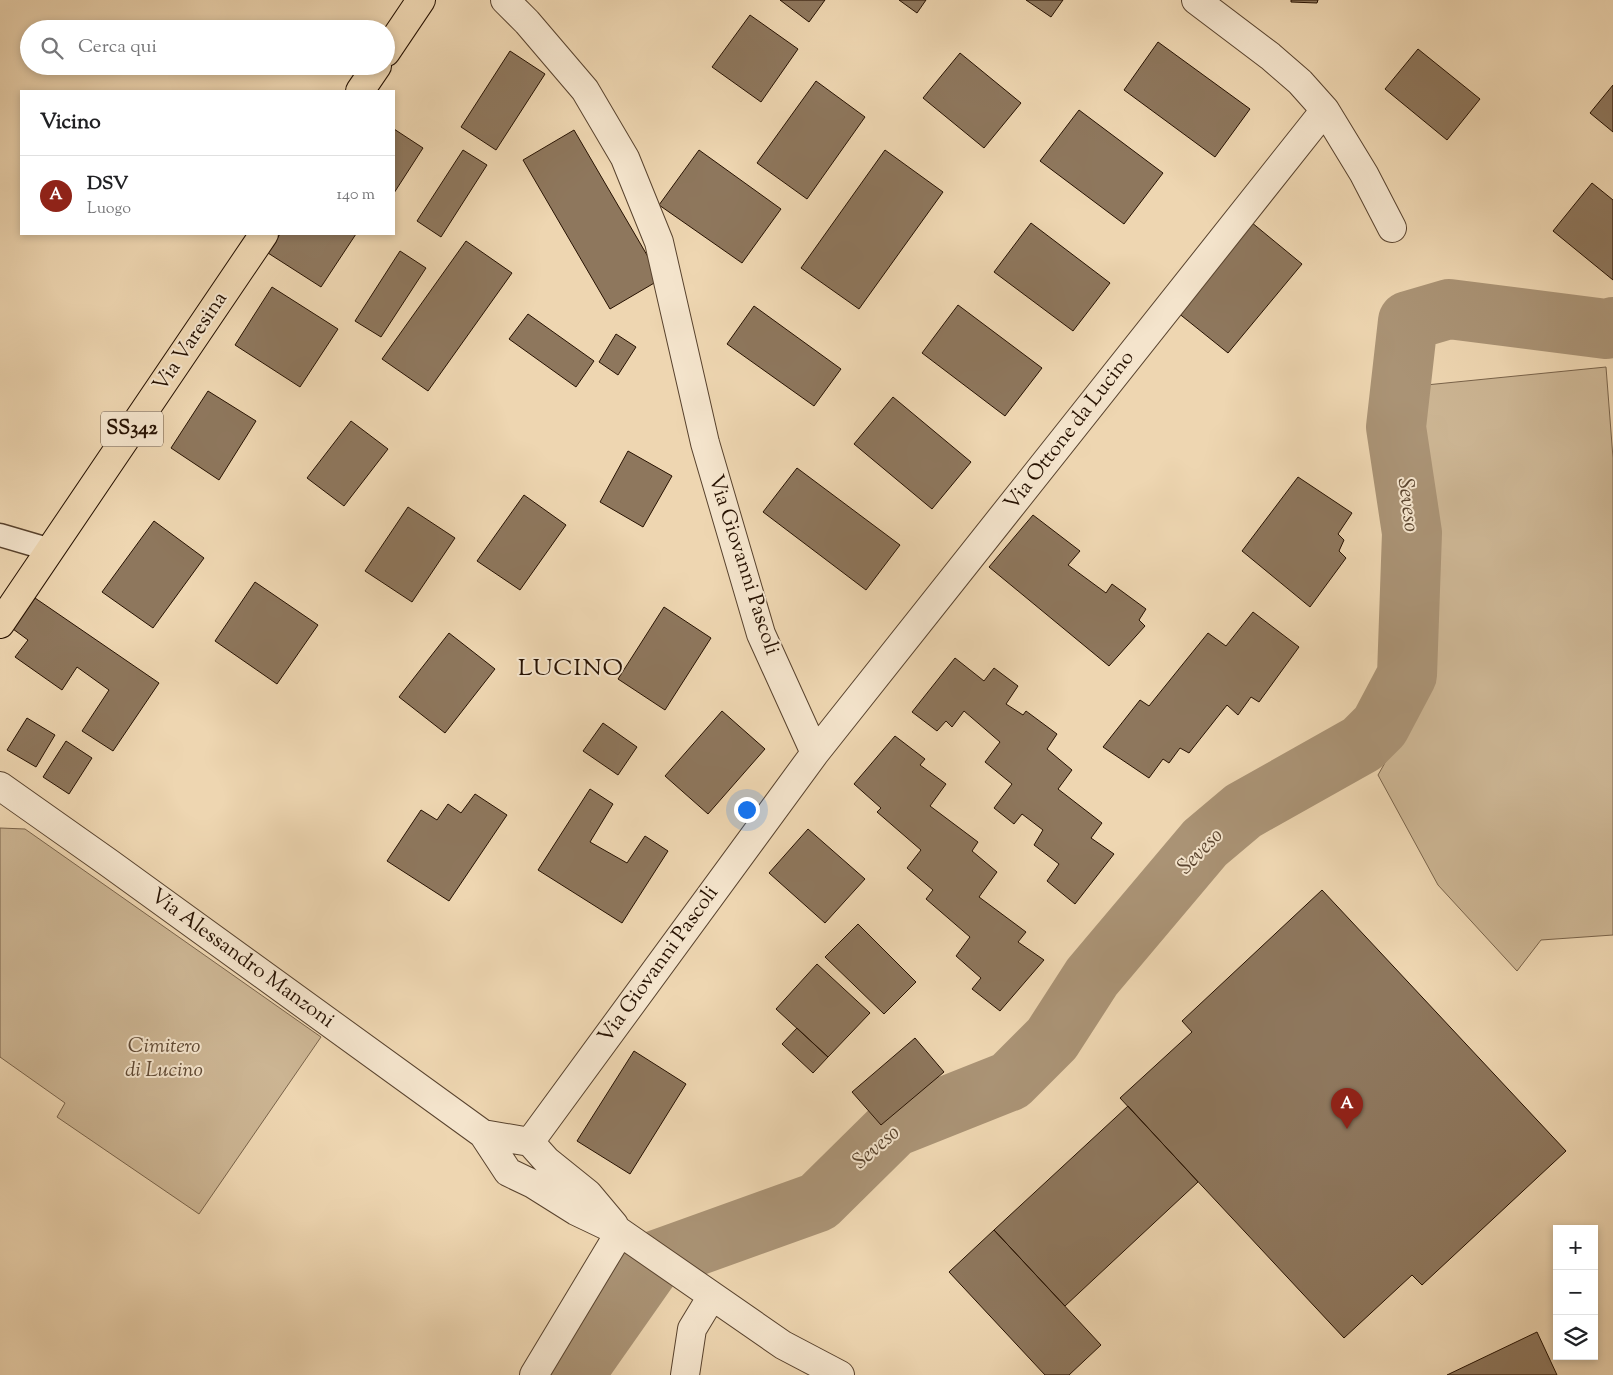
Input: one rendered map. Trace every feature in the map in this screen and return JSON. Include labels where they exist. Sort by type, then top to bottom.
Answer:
[{"type":"main road","points":[[395,39],[422,0]]},
{"type":"main road","points":[[361,90],[371,75]]},
{"type":"main road","name":"Via Varesina","points":[[0,624],[263,235]]},
{"type":"street","name":"Via Giovanni Pascoli","points":[[505,0],[585,90],[625,158],[659,242],[705,443],[761,634],[815,753],[530,1142]]},
{"type":"street","points":[[1196,0],[1270,56],[1300,82],[1325,110],[1364,174],[1392,228]]},
{"type":"street","name":"Via Ottone da Lucino","points":[[815,753],[1325,110]]},
{"type":"street","points":[[0,535],[51,550]]},
{"type":"street","name":"Via Alessandro Manzoni","points":[[0,786],[484,1134],[508,1172],[533,1184],[630,1240],[783,1345],[840,1375]]},
{"type":"street","name":"Via Alessandro Manzoni","points":[[484,1134],[530,1142],[547,1161],[588,1194],[630,1240]]},
{"type":"street","points":[[534,1375],[630,1240]]},
{"type":"street","points":[[685,1375],[692,1329],[704,1291]]},
{"type":"green space","points":[[1606,367],[1613,458],[1613,935],[1541,940],[1517,971],[1438,885],[1378,775],[1428,687],[1430,596],[1416,386]]},
{"type":"green space","name":"Cimitero di Lucino","points":[[0,828],[25,829],[321,1037],[199,1214],[57,1117],[65,1103],[0,1057]]},
{"type":"building","points":[[780,0],[825,0],[809,22]]},
{"type":"building","points":[[899,0],[926,0],[917,13]]},
{"type":"building","points":[[1026,0],[1063,0],[1051,17]]},
{"type":"building","points":[[1291,0],[1318,0],[1317,3],[1291,2]]},
{"type":"building","points":[[750,15],[798,49],[761,102],[712,67]]},
{"type":"building","points":[[1158,42],[1250,109],[1215,157],[1124,90]]},
{"type":"building","points":[[1418,49],[1480,99],[1447,140],[1385,89]]},
{"type":"building","points":[[510,51],[545,74],[496,150],[461,127]]},
{"type":"building","points":[[960,53],[1021,103],[984,148],[923,98]]},
{"type":"building","points":[[816,81],[865,117],[807,199],[757,163]]},
{"type":"building","points":[[1613,85],[1613,132],[1590,113]]},
{"type":"building","points":[[1079,110],[1163,173],[1124,224],[1040,161]]},
{"type":"building","points":[[395,130],[423,148],[395,191]]},
{"type":"building","points":[[574,130],[661,279],[610,309],[523,160]]},
{"type":"building","points":[[463,150],[487,165],[441,237],[417,221]]},
{"type":"building","points":[[699,150],[781,209],[742,263],[659,205]]},
{"type":"building","points":[[885,150],[943,192],[859,309],[801,268]]},
{"type":"building","points":[[1592,183],[1613,200],[1613,280],[1553,231]]},
{"type":"building","points":[[1251,222],[1302,264],[1228,353],[1177,312]]},
{"type":"building","points":[[1031,223],[1110,283],[1073,331],[994,272]]},
{"type":"building","points":[[279,235],[355,235],[321,287],[268,253]]},
{"type":"building","points":[[466,241],[512,273],[428,391],[382,359]]},
{"type":"building","points":[[400,251],[426,268],[381,337],[355,321]]},
{"type":"building","points":[[272,287],[338,329],[300,387],[235,345]]},
{"type":"building","points":[[958,305],[1042,368],[1005,416],[922,353]]},
{"type":"building","points":[[754,306],[841,369],[814,406],[727,344]]},
{"type":"building","points":[[528,314],[594,361],[576,387],[509,339]]},
{"type":"building","points":[[616,334],[636,347],[618,375],[599,362]]},
{"type":"building","points":[[208,391],[256,421],[219,480],[171,448]]},
{"type":"building","points":[[893,397],[971,462],[932,509],[854,444]]},
{"type":"building","points":[[351,421],[388,449],[344,506],[307,478]]},
{"type":"building","points":[[628,451],[672,476],[643,527],[600,502]]},
{"type":"building","points":[[797,468],[900,545],[866,590],[763,512]]},
{"type":"building","points":[[1298,477],[1352,513],[1338,534],[1344,540],[1339,551],[1346,558],[1310,607],[1242,551]]},
{"type":"building","points":[[524,495],[566,525],[520,590],[477,561]]},
{"type":"building","points":[[408,507],[455,538],[412,602],[365,571]]},
{"type":"building","points":[[1033,515],[1080,551],[1068,565],[1106,593],[1112,584],[1146,609],[1139,620],[1145,626],[1109,666],[989,567]]},
{"type":"building","points":[[154,521],[204,558],[153,628],[102,592]]},
{"type":"building","points":[[255,582],[318,625],[277,684],[215,641]]},
{"type":"building","points":[[35,598],[159,683],[113,751],[82,731],[109,690],[77,667],[62,690],[15,657],[28,640],[13,629]]},
{"type":"building","points":[[664,607],[711,638],[665,710],[618,679]]},
{"type":"building","points":[[1253,612],[1299,647],[1259,702],[1251,697],[1238,715],[1227,705],[1189,753],[1180,748],[1169,763],[1163,759],[1149,778],[1103,747],[1140,700],[1149,706],[1208,633],[1226,646]]},
{"type":"building","points":[[449,633],[495,669],[445,733],[399,697]]},
{"type":"building","points":[[955,658],[984,681],[994,668],[1018,686],[1006,704],[1023,715],[1026,711],[1057,734],[1047,749],[1072,770],[1058,789],[1102,823],[1091,838],[1114,854],[1075,904],[1047,881],[1059,864],[1034,845],[1043,830],[1022,814],[1014,824],[994,808],[1012,784],[985,762],[1000,742],[964,711],[952,727],[946,721],[937,731],[912,712]]},
{"type":"building","points":[[722,711],[765,749],[708,814],[665,776]]},
{"type":"building","points":[[27,718],[55,735],[36,767],[7,750]]},
{"type":"building","points":[[603,723],[637,747],[618,775],[583,751]]},
{"type":"building","points":[[895,736],[925,759],[920,765],[946,784],[930,806],[978,842],[972,851],[997,872],[979,897],[1026,932],[1018,942],[1044,960],[1000,1011],[972,989],[981,978],[956,956],[970,937],[926,899],[933,890],[907,868],[921,850],[877,812],[881,808],[854,784]]},
{"type":"building","points":[[66,741],[92,758],[69,794],[43,777]]},
{"type":"building","points":[[590,789],[613,804],[590,842],[627,863],[645,836],[668,851],[622,923],[538,870]]},
{"type":"building","points":[[475,794],[507,815],[449,901],[387,861],[421,810],[437,820],[448,804],[461,813]]},
{"type":"building","points":[[808,829],[865,879],[825,923],[769,873]]},
{"type":"building","points":[[1322,890],[1566,1151],[1422,1285],[1412,1275],[1344,1338],[1120,1098],[1192,1032],[1182,1021]]},
{"type":"building","points":[[858,924],[916,982],[884,1014],[825,957]]},
{"type":"building","points":[[817,964],[870,1013],[828,1057],[776,1009]]},
{"type":"building","points":[[797,1028],[828,1057],[813,1073],[782,1044]]},
{"type":"building","points":[[915,1038],[944,1072],[881,1125],[852,1092]]},
{"type":"building","points":[[634,1051],[686,1084],[630,1174],[577,1141]]},
{"type":"building","points":[[1128,1106],[1198,1182],[1065,1306],[994,1230]]},
{"type":"building","points":[[994,1230],[1101,1345],[1069,1375],[1045,1375],[949,1272]]},
{"type":"building","points":[[1537,1332],[1557,1375],[1447,1375]]},
{"type":"waterway","name":"Seveso","points":[[574,1375],[654,1261],[818,1202],[894,1127],[1010,1081],[1052,1039],[1092,977],[1205,843],[1243,811],[1362,744],[1380,726],[1407,675],[1412,533],[1396,427],[1408,321],[1449,309],[1606,329],[1613,327]]},
{"type":"place","name":"DSV","points":[[1347,1129]]},
{"type":"district","name":"LUCINO","points":[[571,669]]}]
